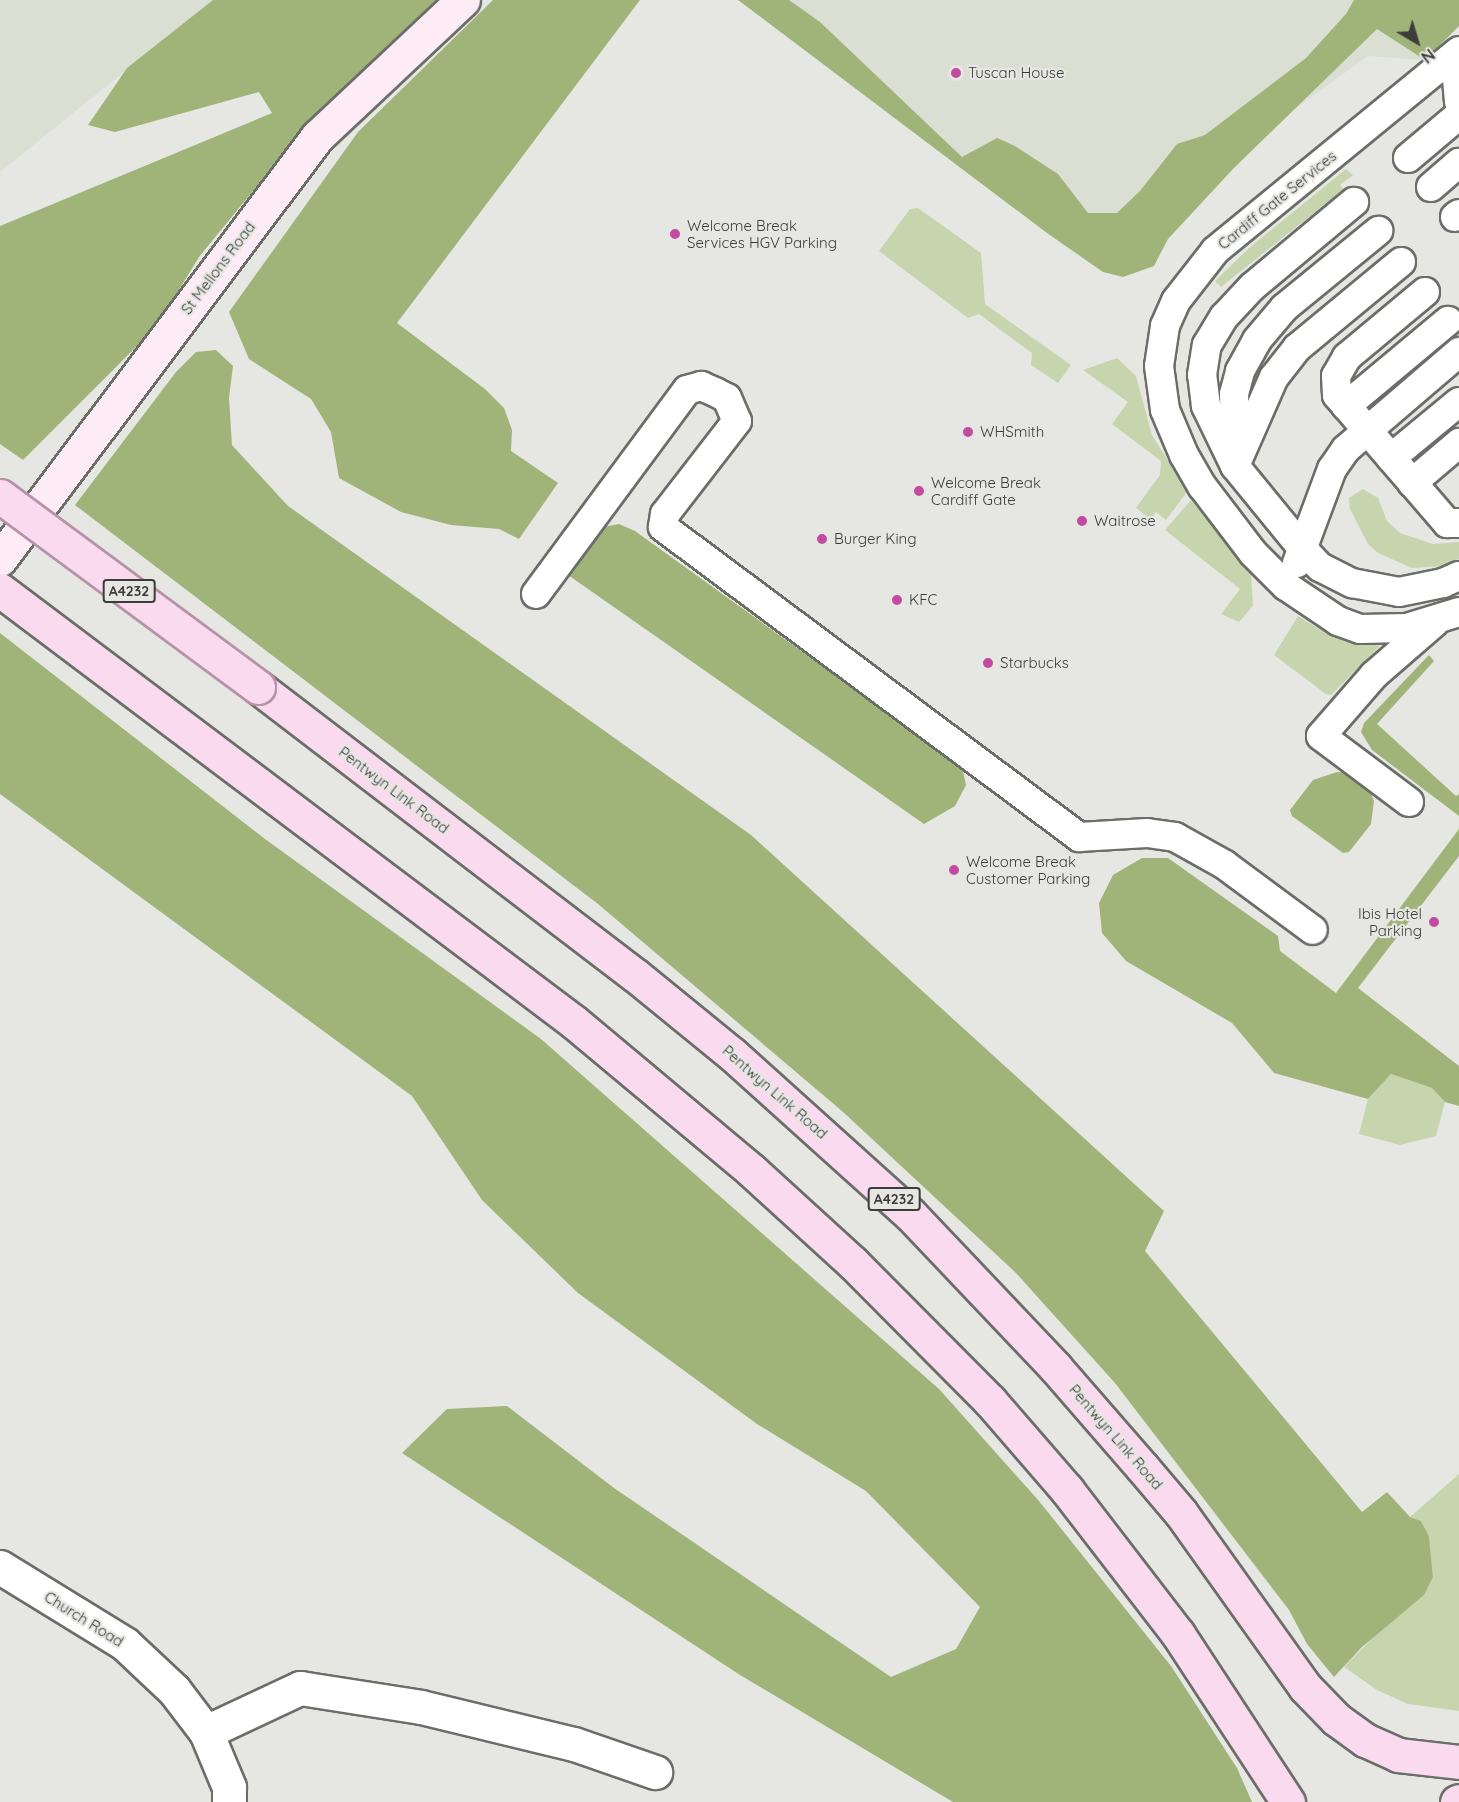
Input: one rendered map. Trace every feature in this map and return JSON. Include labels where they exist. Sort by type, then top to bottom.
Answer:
[{"type":"main road","name":"St Mellons Road","points":[[0,559],[317,136],[463,0]]},
{"type":"main road","name":"Pentwyn Link Road","points":[[0,496],[258,687],[634,975],[732,1054],[910,1214],[1048,1359],[1181,1513],[1305,1687],[1331,1715],[1365,1740],[1398,1755],[1459,1762]]},
{"type":"main road","points":[[0,590],[574,1022],[752,1170],[909,1318],[990,1401],[1127,1565],[1215,1686],[1288,1802]]},
{"type":"street","name":"Church Road","points":[[0,1567],[125,1644],[174,1690],[206,1732],[229,1787],[229,1802]]},
{"type":"street","points":[[206,1732],[300,1688],[454,1715],[574,1744],[655,1772]]},
{"type":"lane","points":[[1458,54],[1459,102]]},
{"type":"lane","name":"Cardiff Gate Services","points":[[1448,616],[1384,631],[1360,628],[1338,621],[1286,586],[1253,553],[1202,486],[1174,436],[1160,390],[1165,326],[1176,302],[1215,251],[1458,54]]},
{"type":"lane","points":[[1408,158],[1459,115]]},
{"type":"lane","points":[[1431,187],[1459,163]]},
{"type":"lane","points":[[1354,202],[1252,287],[1224,317],[1207,345],[1202,375],[1206,406],[1235,466],[1320,567],[1368,588],[1399,592],[1443,584],[1459,576]]},
{"type":"lane","points":[[1235,466],[1234,394],[1240,371],[1257,340],[1284,308],[1378,231]]},
{"type":"lane","points":[[1235,466],[1274,377],[1297,348],[1401,262]]},
{"type":"lane","points":[[1425,292],[1347,357],[1335,376],[1337,395],[1447,523],[1459,523]]},
{"type":"lane","points":[[1346,406],[1448,321]]},
{"type":"lane","points":[[1286,586],[1303,549],[1332,469],[1346,449],[1459,352]]},
{"type":"lane","points":[[536,594],[687,390],[701,386],[715,392],[727,398],[738,422],[665,514],[663,527],[1079,837],[1147,833],[1175,837],[1225,865],[1313,930]]},
{"type":"lane","points":[[1391,458],[1459,402]]},
{"type":"lane","points":[[1412,483],[1459,443]]},
{"type":"lane","points":[[1408,802],[1321,736],[1374,675],[1448,616]]},
{"type":"shaded area","points":[[0,0],[213,0],[0,172]]},
{"type":"shaded area","points":[[741,0],[1459,0],[1459,26],[1425,60],[1368,56],[1221,162],[1105,257],[962,162]]},
{"type":"green space","points":[[213,0],[449,0],[320,109],[199,257],[157,326],[23,460],[0,444],[0,226],[272,113],[259,92],[115,132],[88,125],[127,68]]},
{"type":"green space","points":[[493,0],[640,0],[397,323],[485,389],[504,408],[512,430],[511,451],[558,483],[519,539],[499,529],[451,525],[401,512],[339,478],[331,432],[311,399],[249,359],[229,312],[358,132]]},
{"type":"green space","points":[[738,0],[789,0],[820,22],[962,157],[997,138],[1015,146],[1058,174],[1088,213],[1117,213],[1140,191],[1177,144],[1205,135],[1306,58],[1346,14],[1354,0],[1459,0],[1459,26],[1425,60],[1377,29],[1233,169],[1168,239],[1154,266],[1123,277],[1103,272],[1047,233]]},
{"type":"green space","points":[[1346,169],[1353,175],[1340,185],[1344,189],[1221,287],[1215,281],[1249,248]]},
{"type":"green space","points":[[918,208],[981,253],[985,304],[1071,365],[1058,383],[1031,365],[1032,353],[979,314],[968,318],[879,251],[910,209]]},
{"type":"green space","points":[[216,350],[233,366],[229,398],[232,445],[288,506],[751,835],[1164,1211],[1145,1251],[1362,1512],[1387,1492],[1410,1517],[1421,1521],[1429,1536],[1433,1577],[1424,1595],[1362,1647],[1334,1677],[1307,1644],[1289,1610],[1115,1383],[1015,1272],[842,1111],[598,904],[75,505],[176,372],[196,352]]},
{"type":"green space","points":[[1117,358],[1136,376],[1152,435],[1187,492],[1166,520],[1156,512],[1150,519],[1136,508],[1160,475],[1161,461],[1112,424],[1128,402],[1083,370]]},
{"type":"green space","points":[[1363,489],[1378,498],[1387,521],[1400,533],[1433,544],[1459,542],[1459,559],[1445,566],[1412,568],[1378,553],[1368,544],[1350,509],[1349,498]]},
{"type":"green space","points":[[1191,500],[1251,573],[1253,606],[1239,622],[1221,614],[1240,589],[1165,530]]},
{"type":"green space","points":[[619,524],[635,531],[962,767],[966,785],[955,806],[924,824],[568,575],[603,527]]},
{"type":"green space","points":[[1298,616],[1327,634],[1380,646],[1331,695],[1326,694],[1274,655]]},
{"type":"green space","points":[[0,633],[265,839],[541,1039],[939,1389],[1039,1501],[1171,1666],[1237,1768],[1252,1802],[953,1802],[740,1675],[402,1453],[447,1409],[507,1406],[614,1488],[891,1677],[956,1649],[980,1607],[866,1491],[757,1424],[578,1293],[482,1200],[412,1096],[0,794]]},
{"type":"green space","points":[[1429,655],[1434,661],[1377,724],[1456,796],[1459,794],[1459,816],[1372,750],[1361,732],[1364,723]]},
{"type":"green space","points":[[1337,772],[1349,773],[1369,789],[1374,801],[1371,824],[1349,852],[1343,853],[1292,816],[1290,810],[1313,780]]},
{"type":"green space","points":[[1459,829],[1459,856],[1358,988],[1459,1066],[1459,1106],[1445,1102],[1432,1088],[1391,1074],[1368,1099],[1274,1073],[1232,1023],[1126,961],[1102,933],[1099,903],[1113,875],[1142,858],[1168,858],[1278,936],[1280,951],[1336,993]]},
{"type":"green space","points":[[1391,1074],[1432,1088],[1445,1102],[1436,1136],[1400,1145],[1359,1134],[1368,1099]]},
{"type":"green space","points":[[1459,1474],[1459,1711],[1408,1704],[1377,1690],[1344,1667],[1433,1577],[1429,1536],[1421,1521],[1410,1517]]},
{"type":"place","name":"Tuscan House","points":[[956,73]]},
{"type":"place","name":"Welcome Break Services HGV Parking","points":[[675,234]]},
{"type":"place","name":"WHSmith","points":[[968,432]]},
{"type":"place","name":"Welcome Break Cardiff Gate","points":[[919,491]]},
{"type":"place","name":"Waitrose","points":[[1082,521]]},
{"type":"place","name":"Burger King","points":[[822,539]]},
{"type":"place","name":"KFC","points":[[897,600]]},
{"type":"place","name":"Starbucks","points":[[988,663]]},
{"type":"place","name":"Welcome Break Customer Parking","points":[[954,870]]},
{"type":"place","name":"Ibis Hotel Parking","points":[[1434,922]]}]
